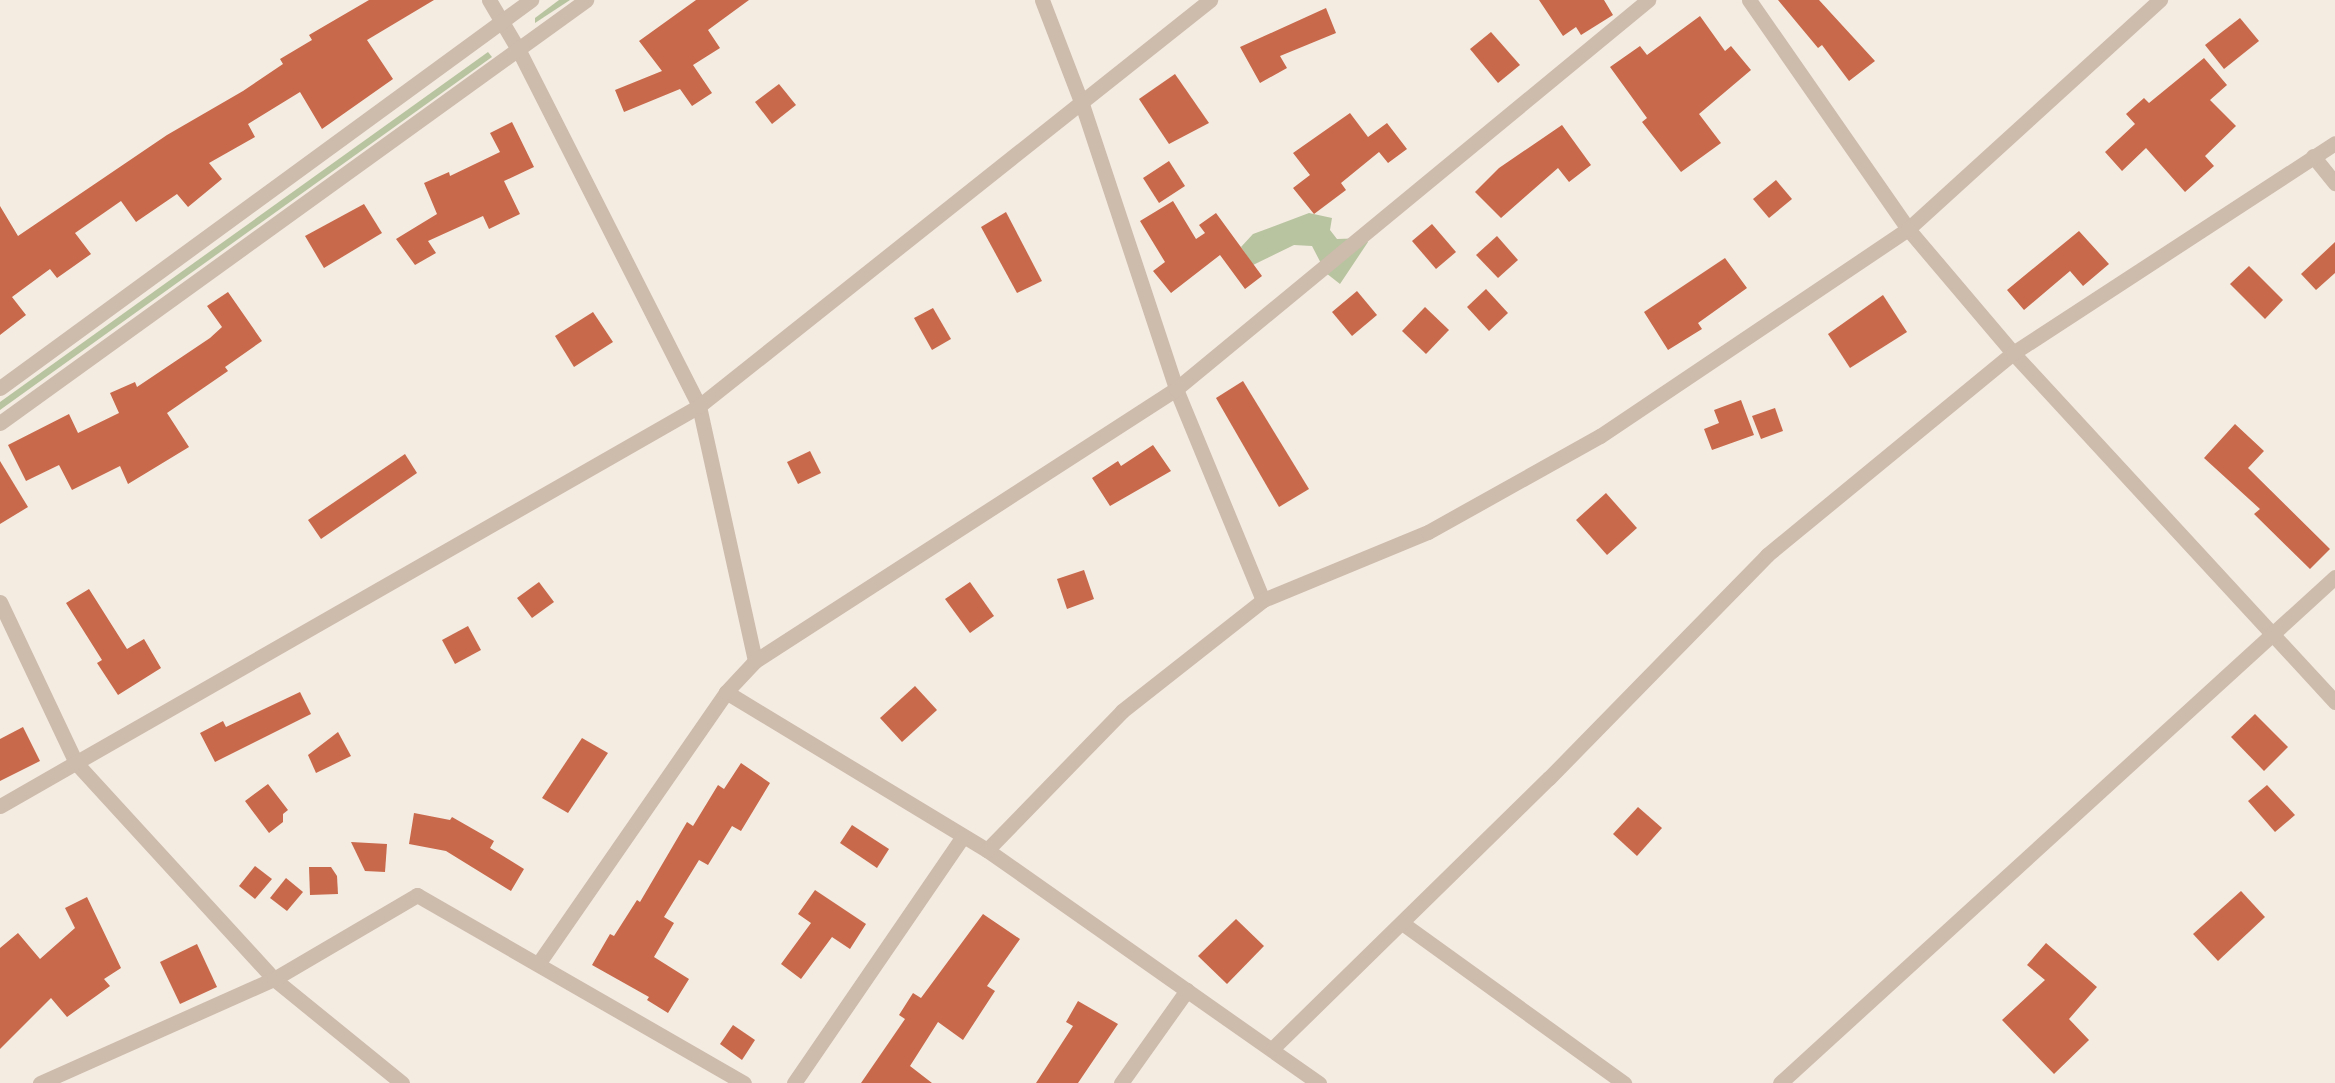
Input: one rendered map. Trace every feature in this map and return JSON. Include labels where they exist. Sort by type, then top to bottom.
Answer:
[{"type":"street","points":[[489,0],[518,49],[699,406],[755,661]]},
{"type":"street","points":[[0,388],[531,0]]},
{"type":"street","points":[[0,423],[586,0]]},
{"type":"street","points":[[1042,0],[1082,104],[1176,389],[1263,600]]},
{"type":"street","points":[[0,806],[699,406],[1082,104],[1210,0]]},
{"type":"street","points":[[538,964],[726,692],[755,661],[1176,389],[1648,0]]},
{"type":"street","points":[[1749,0],[1908,229],[2013,353],[2271,636],[2335,702]]},
{"type":"street","points":[[987,850],[1122,711],[1263,600],[1428,532],[1600,436],[1908,229],[2160,0]]},
{"type":"street","points":[[1273,1048],[1402,923],[1767,555],[2013,353],[2335,143]]},
{"type":"street","points":[[2313,156],[2335,183]]},
{"type":"street","points":[[1780,1083],[2335,577]]},
{"type":"street","points":[[0,602],[76,763],[274,979],[402,1083]]},
{"type":"street","points":[[726,692],[962,838],[987,850],[1273,1048],[1319,1083]]},
{"type":"street","points":[[794,1083],[962,838]]},
{"type":"street","points":[[40,1083],[274,979],[417,895],[744,1083]]},
{"type":"street","points":[[1402,923],[1624,1083]]},
{"type":"street","points":[[1121,1083],[1187,990]]},
{"type":"green space","points":[[559,0],[570,0],[535,23],[535,18]]},
{"type":"green space","points":[[488,52],[492,57],[0,410],[0,402]]},
{"type":"green space","points":[[1309,213],[1332,218],[1330,230],[1337,239],[1366,238],[1368,242],[1340,284],[1326,273],[1312,246],[1294,245],[1253,265],[1241,247],[1253,234]]},
{"type":"building","points":[[369,0],[434,0],[367,40],[393,79],[322,129],[300,92],[248,124],[255,137],[209,163],[222,179],[188,207],[177,194],[136,222],[121,201],[75,233],[91,254],[57,278],[50,269],[12,297],[26,315],[0,335],[0,206],[18,236],[167,135],[243,91],[283,64],[280,59],[312,40],[309,35]]},
{"type":"building","points":[[696,0],[749,0],[708,30],[720,48],[693,65],[712,93],[692,106],[680,89],[624,112],[615,90],[662,71],[639,41]]},
{"type":"building","points":[[1539,0],[1604,0],[1613,15],[1581,35],[1576,27],[1563,36]]},
{"type":"building","points":[[1778,0],[1819,0],[1875,61],[1849,81],[1822,45],[1818,48]]},
{"type":"building","points":[[1326,8],[1336,33],[1280,56],[1287,68],[1260,83],[1240,47]]},
{"type":"building","points":[[1700,16],[1725,51],[1731,46],[1751,70],[1699,114],[1721,143],[1681,172],[1642,122],[1647,118],[1610,67],[1640,46],[1647,55]]},
{"type":"building","points":[[2240,18],[2259,41],[2224,69],[2205,45]]},
{"type":"building","points":[[1491,32],[1520,65],[1498,83],[1470,49]]},
{"type":"building","points":[[2204,58],[2227,85],[2210,100],[2236,126],[2205,156],[2214,166],[2185,192],[2146,148],[2122,171],[2105,152],[2135,124],[2126,114],[2144,98],[2149,103]]},
{"type":"building","points":[[1175,74],[1209,123],[1169,144],[1139,99]]},
{"type":"building","points":[[779,84],[796,105],[772,124],[755,102]]},
{"type":"building","points":[[1350,113],[1368,137],[1387,123],[1407,149],[1388,163],[1379,152],[1341,183],[1346,190],[1314,214],[1293,188],[1310,175],[1293,153]]},
{"type":"building","points":[[512,122],[534,167],[504,181],[520,214],[489,229],[483,216],[428,241],[436,253],[415,265],[396,239],[437,214],[424,183],[449,172],[450,176],[500,152],[490,133]]},
{"type":"building","points":[[1562,125],[1591,165],[1569,182],[1558,168],[1501,218],[1475,192],[1499,168]]},
{"type":"building","points":[[1169,161],[1185,186],[1159,203],[1143,178]]},
{"type":"building","points":[[1776,180],[1792,199],[1769,218],[1753,199]]},
{"type":"building","points":[[1173,201],[1196,239],[1205,233],[1199,225],[1216,213],[1262,276],[1245,289],[1220,255],[1171,293],[1153,271],[1165,262],[1140,221]]},
{"type":"building","points":[[364,204],[382,233],[324,268],[305,236]]},
{"type":"building","points":[[1006,212],[1042,281],[1017,293],[981,227]]},
{"type":"building","points":[[1432,224],[1456,252],[1436,269],[1412,241]]},
{"type":"building","points":[[2079,231],[2109,264],[2083,286],[2070,271],[2024,310],[2007,290]]},
{"type":"building","points":[[1497,236],[1518,260],[1498,278],[1476,255]]},
{"type":"building","points":[[2335,242],[2335,273],[2316,290],[2301,274]]},
{"type":"building","points":[[1725,258],[1747,288],[1698,323],[1702,329],[1668,350],[1644,312]]},
{"type":"building","points":[[2249,266],[2283,300],[2265,319],[2230,284]]},
{"type":"building","points":[[1486,289],[1508,313],[1489,331],[1467,307]]},
{"type":"building","points":[[1357,291],[1377,315],[1352,336],[1332,312]]},
{"type":"building","points":[[228,292],[262,341],[225,367],[228,371],[167,413],[189,447],[128,484],[120,466],[72,490],[59,465],[26,481],[8,445],[69,414],[78,433],[119,413],[110,393],[135,382],[137,387],[210,338],[222,327],[207,306]]},
{"type":"building","points":[[1883,295],[1907,332],[1850,368],[1828,334]]},
{"type":"building","points":[[1425,307],[1449,330],[1426,354],[1402,331]]},
{"type":"building","points":[[933,308],[951,339],[932,350],[914,318]]},
{"type":"building","points":[[593,312],[613,342],[574,367],[555,336]]},
{"type":"building","points":[[1243,381],[1309,489],[1279,507],[1216,398]]},
{"type":"building","points":[[1741,400],[1754,435],[1712,450],[1704,429],[1719,423],[1714,410]]},
{"type":"building","points":[[1775,408],[1783,431],[1761,439],[1752,416]]},
{"type":"building","points":[[2235,424],[2264,451],[2248,468],[2330,549],[2310,569],[2254,514],[2260,509],[2204,458]]},
{"type":"building","points":[[1153,445],[1171,471],[1110,506],[1092,478],[1118,461],[1121,466]]},
{"type":"building","points":[[810,451],[821,473],[798,484],[787,462]]},
{"type":"building","points":[[405,454],[417,473],[321,539],[308,520]]},
{"type":"building","points":[[0,461],[28,507],[0,524]]},
{"type":"building","points":[[1606,493],[1637,528],[1607,555],[1576,520]]},
{"type":"building","points":[[1084,570],[1094,599],[1067,609],[1057,579]]},
{"type":"building","points":[[539,582],[554,602],[532,618],[517,598]]},
{"type":"building","points":[[970,582],[994,616],[970,633],[945,599]]},
{"type":"building","points":[[89,589],[127,649],[144,639],[161,668],[118,695],[97,663],[102,660],[66,603]]},
{"type":"building","points":[[468,626],[481,650],[455,664],[442,640]]},
{"type":"building","points":[[915,686],[937,710],[902,742],[880,718]]},
{"type":"building","points":[[300,692],[311,714],[215,762],[200,733],[223,721],[226,727]]},
{"type":"building","points":[[2255,714],[2288,747],[2264,771],[2231,737]]},
{"type":"building","points":[[23,727],[40,761],[0,781],[0,739]]},
{"type":"building","points":[[338,732],[351,756],[316,773],[308,755]]},
{"type":"building","points":[[582,738],[608,753],[568,813],[542,798]]},
{"type":"building","points":[[741,763],[770,783],[741,831],[732,826],[708,865],[699,860],[664,917],[674,923],[654,957],[689,979],[668,1013],[647,1000],[649,997],[592,965],[610,934],[614,936],[637,900],[640,902],[687,822],[693,826],[718,785],[724,789]]},
{"type":"building","points":[[268,784],[288,810],[283,814],[283,822],[269,833],[245,801]]},
{"type":"building","points":[[2267,785],[2295,815],[2275,832],[2248,801]]},
{"type":"building","points":[[1638,807],[1662,828],[1637,856],[1613,834]]},
{"type":"building","points":[[414,813],[450,820],[452,817],[494,841],[490,848],[524,869],[511,891],[446,851],[409,844]]},
{"type":"building","points":[[852,825],[889,849],[877,868],[840,843]]},
{"type":"building","points":[[351,842],[387,844],[385,872],[365,871]]},
{"type":"building","points":[[255,866],[272,879],[255,899],[239,886]]},
{"type":"building","points":[[309,867],[331,867],[337,876],[338,894],[310,895]]},
{"type":"building","points":[[286,878],[303,892],[287,911],[270,898]]},
{"type":"building","points":[[815,890],[866,924],[850,949],[832,937],[801,979],[781,964],[811,923],[798,914]]},
{"type":"building","points":[[2241,891],[2265,917],[2218,961],[2193,934]]},
{"type":"building","points":[[87,897],[121,968],[104,979],[110,986],[67,1017],[51,998],[0,1049],[0,948],[18,933],[40,959],[75,928],[65,908]]},
{"type":"building","points":[[983,914],[1020,939],[987,986],[995,991],[963,1040],[938,1022],[910,1066],[932,1083],[861,1083],[905,1019],[899,1015],[913,993],[921,998]]},
{"type":"building","points":[[1236,919],[1264,946],[1227,984],[1198,956]]},
{"type":"building","points":[[2046,943],[2097,987],[2069,1019],[2089,1040],[2054,1074],[2002,1020],[2045,980],[2027,965]]},
{"type":"building","points":[[197,944],[217,987],[180,1004],[160,962]]},
{"type":"building","points":[[1078,1001],[1118,1024],[1078,1083],[1036,1083],[1073,1026],[1066,1022]]},
{"type":"building","points":[[733,1025],[755,1040],[742,1060],[720,1044]]}]
